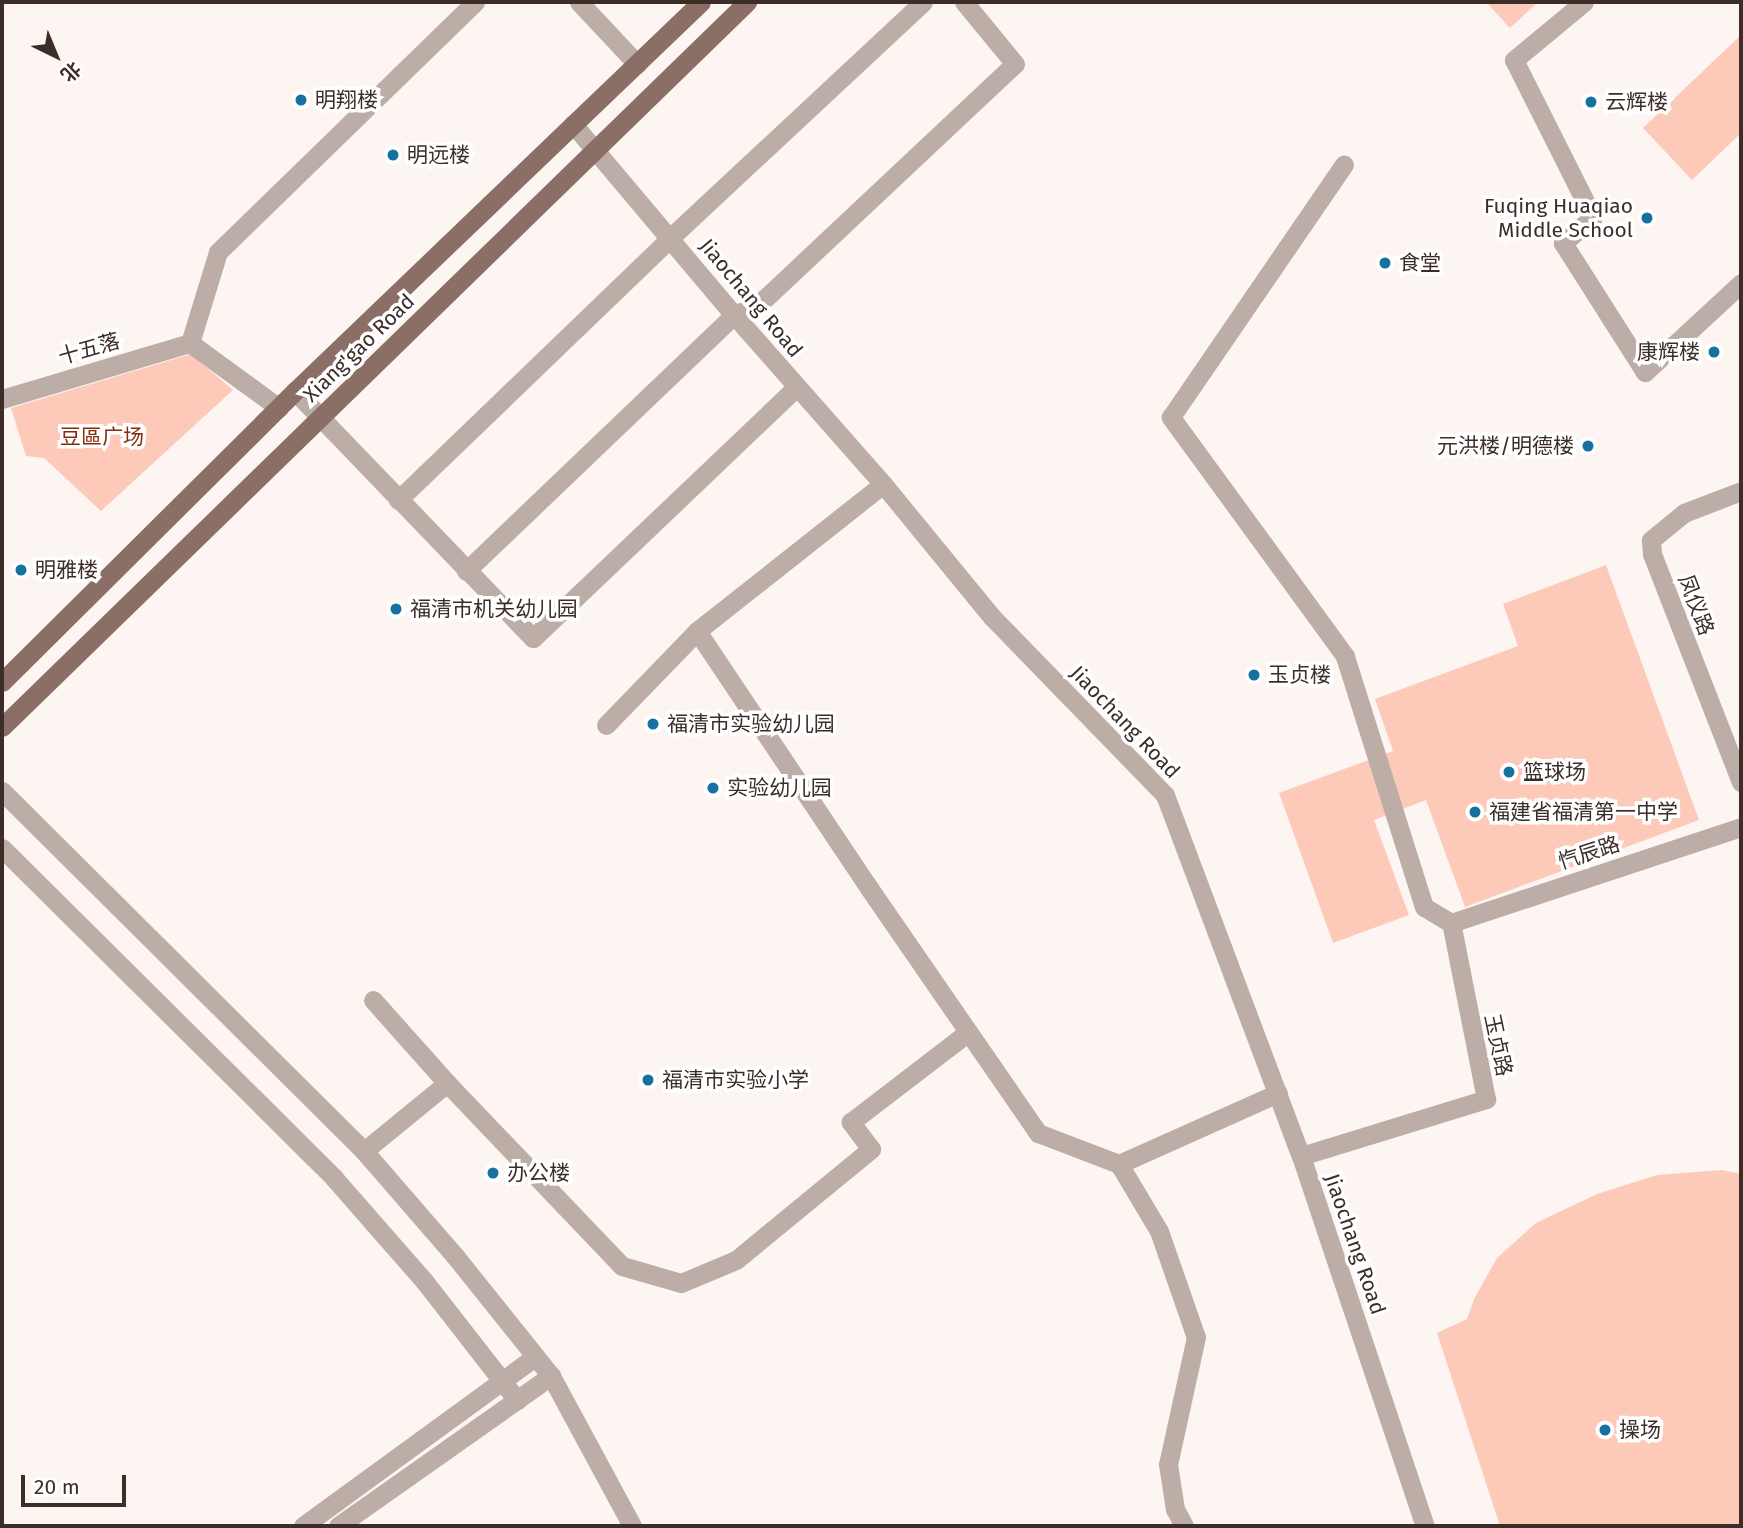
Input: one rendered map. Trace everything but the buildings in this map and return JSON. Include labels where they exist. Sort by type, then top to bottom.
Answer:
[{"type":"main road","name":"Xiang'gao Road","points":[[2,682],[295,391],[701,2]]},
{"type":"main road","name":"Xiang'gao Road","points":[[2,727],[747,2]]},
{"type":"street","points":[[279,408],[190,343],[218,252],[475,2]]},
{"type":"street","points":[[579,2],[637,64]]},
{"type":"street","points":[[398,500],[670,238],[923,2]]},
{"type":"street","points":[[466,571],[734,315],[758,305],[1015,64],[964,2]]},
{"type":"street","points":[[1584,2],[1514,60],[1593,217],[1563,243],[1646,372],[1741,283]]},
{"type":"street","name":"Jiaochang Road","points":[[573,124],[734,315],[883,484],[992,617],[1165,795],[1301,1156],[1425,1526]]},
{"type":"street","points":[[1344,164],[1171,417],[1345,656],[1424,907],[1451,923]]},
{"type":"street","name":"十五落","points":[[2,399],[190,343]]},
{"type":"street","points":[[295,391],[533,638],[797,387]]},
{"type":"street","points":[[606,724],[697,631],[883,484]]},
{"type":"street","name":"凤仪路","points":[[1741,491],[1684,513],[1651,540],[1652,554],[1741,782]]},
{"type":"street","points":[[697,631],[967,1033],[1038,1133],[1119,1164],[1159,1231],[1196,1337],[1168,1464],[1175,1509],[1184,1526]]},
{"type":"street","points":[[2,791],[364,1151],[455,1256],[551,1376],[632,1526]]},
{"type":"street","name":"忾辰路","points":[[1451,923],[1741,827]]},
{"type":"street","points":[[2,848],[334,1178],[425,1282],[517,1400]]},
{"type":"street","name":"玉贞路","points":[[1301,1156],[1486,1099],[1451,923]]},
{"type":"street","points":[[373,1000],[447,1083],[622,1266],[681,1283],[736,1260],[871,1149],[851,1122],[967,1033]]},
{"type":"street","points":[[364,1151],[447,1083]]},
{"type":"street","points":[[1119,1164],[1278,1093]]},
{"type":"street","points":[[303,1526],[535,1357]]},
{"type":"street","points":[[338,1526],[551,1376]]},
{"type":"green space","points":[[1486,2],[1538,2],[1510,28]]},
{"type":"green space","points":[[1741,35],[1741,133],[1692,180],[1643,128]]},
{"type":"green space","name":"豆區广场","points":[[191,354],[233,390],[101,511],[44,458],[26,456],[11,408]]},
{"type":"green space","name":"篮球场","points":[[1606,565],[1699,820],[1465,907],[1426,800],[1374,820],[1409,915],[1333,943],[1279,793],[1393,751],[1375,699],[1518,646],[1503,604]]},
{"type":"green space","name":"操场","points":[[1722,1170],[1741,1174],[1741,1526],[1500,1526],[1437,1333],[1467,1319],[1474,1299],[1497,1258],[1536,1223],[1597,1194],[1657,1175]]},
{"type":"place","name":"明翔楼","points":[[301,100]]},
{"type":"place","name":"云辉楼","points":[[1591,102]]},
{"type":"place","name":"明远楼","points":[[393,155]]},
{"type":"place","name":"Fuqing Huaqiao Middle School","points":[[1647,218]]},
{"type":"place","name":"食堂","points":[[1385,263]]},
{"type":"place","name":"康辉楼","points":[[1714,352]]},
{"type":"place","name":"元洪楼/明德楼","points":[[1588,446]]},
{"type":"place","name":"明雅楼","points":[[21,570]]},
{"type":"place","name":"福清市机关幼儿园","points":[[396,609]]},
{"type":"place","name":"玉贞楼","points":[[1254,675]]},
{"type":"place","name":"福清市实验幼儿园","points":[[653,724]]},
{"type":"place","name":"篮球场","points":[[1509,772]]},
{"type":"place","name":"实验幼儿园","points":[[713,788]]},
{"type":"place","name":"福建省福清第一中学","points":[[1475,812]]},
{"type":"place","name":"福清市实验小学","points":[[648,1080]]},
{"type":"place","name":"办公楼","points":[[493,1173]]},
{"type":"place","name":"操场","points":[[1605,1430]]}]
